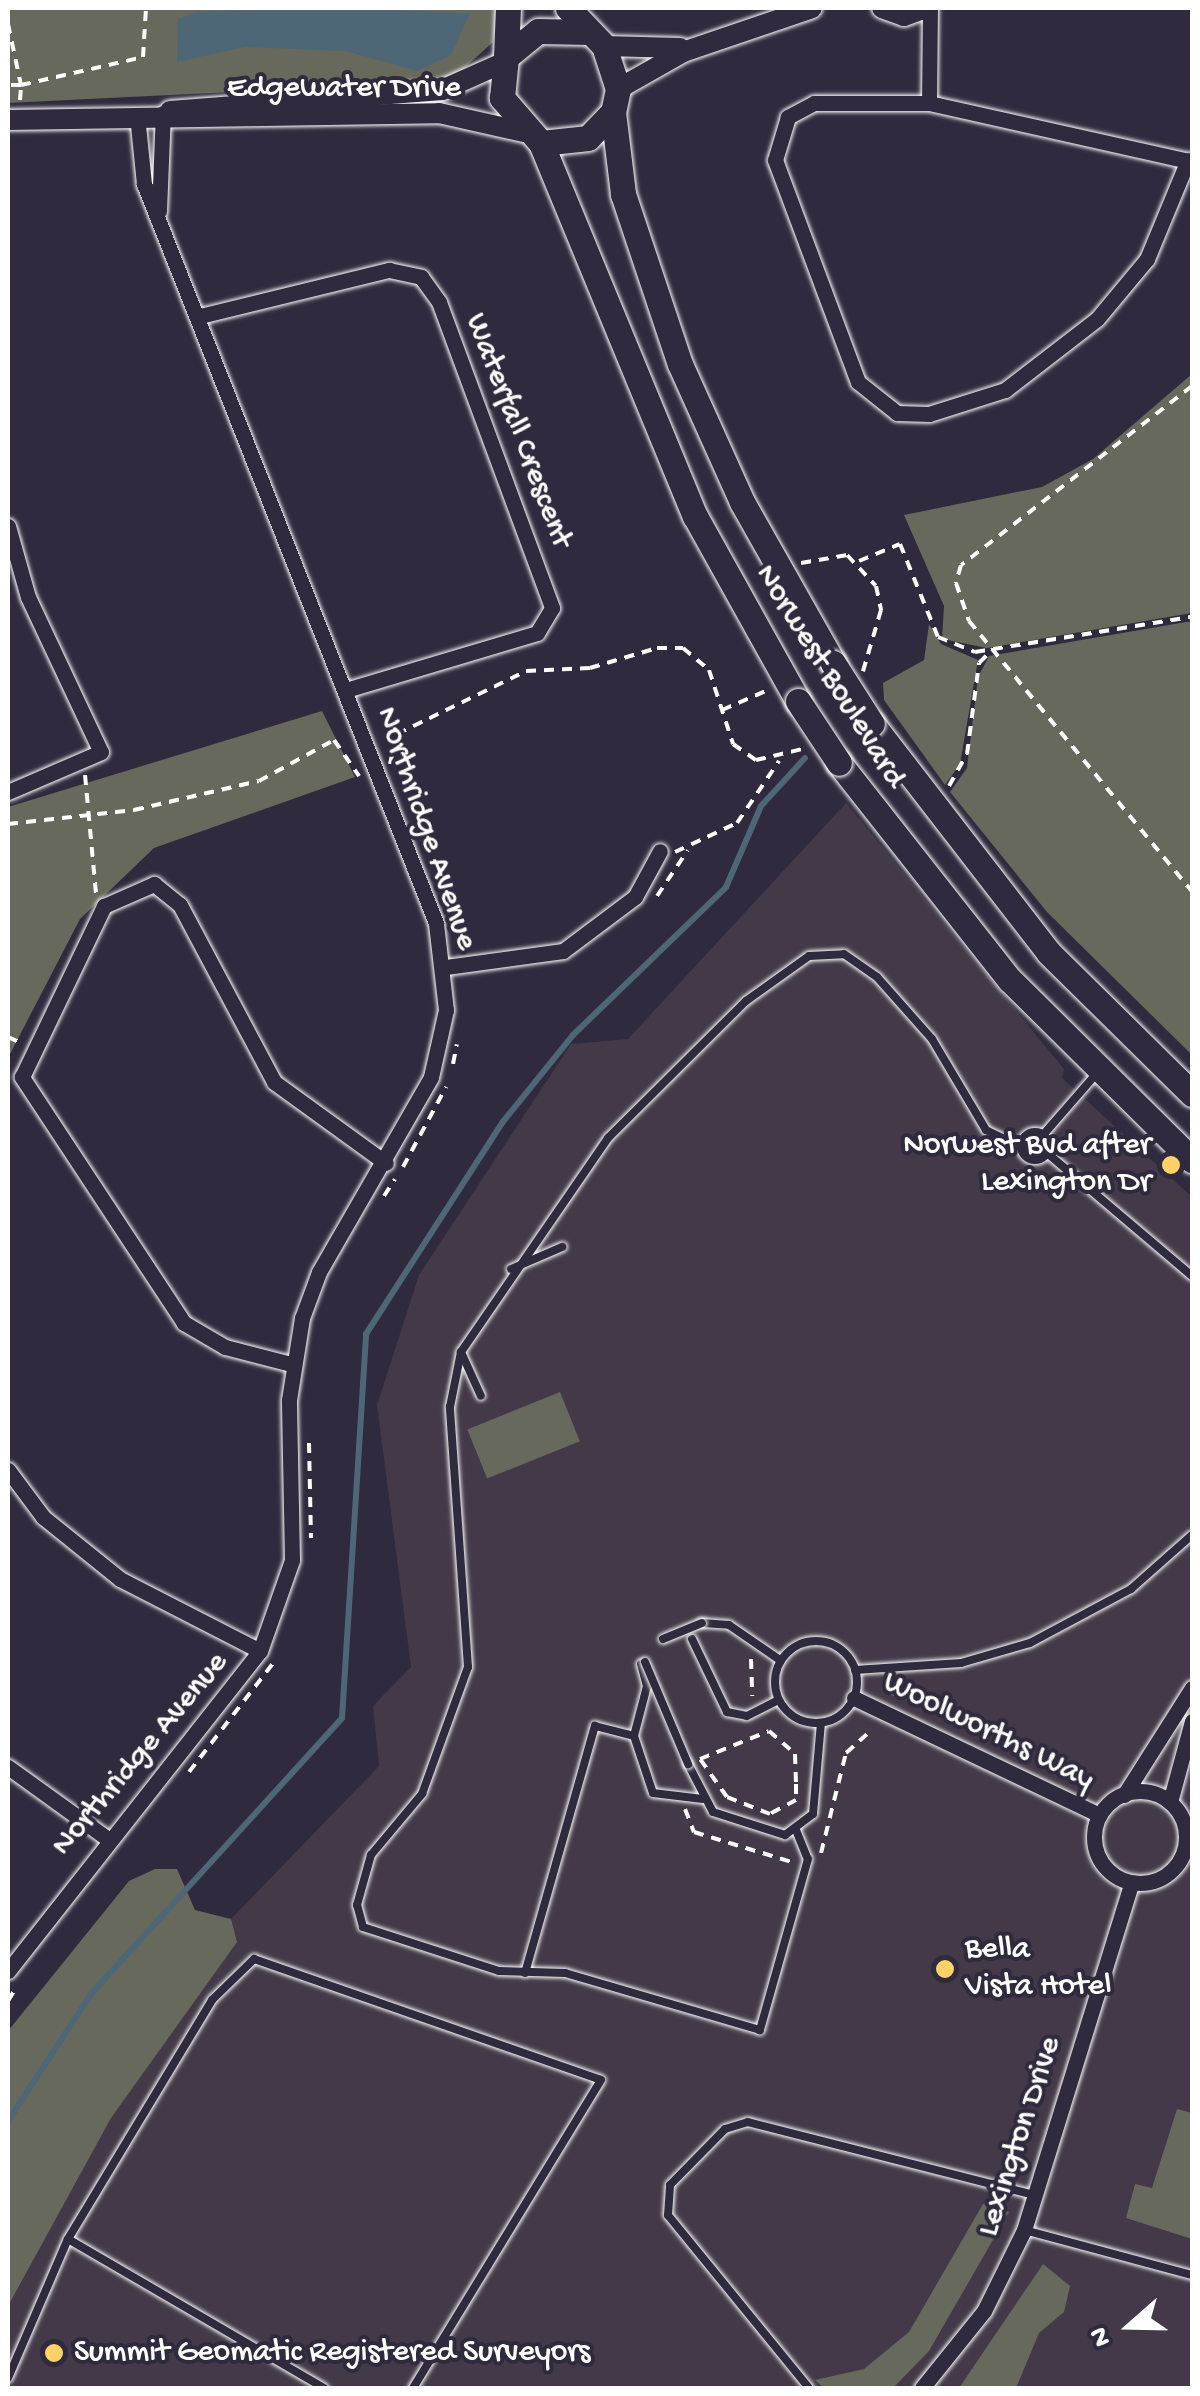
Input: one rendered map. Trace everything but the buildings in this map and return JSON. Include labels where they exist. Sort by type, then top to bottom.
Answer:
[{"type":"main road","points":[[508,8],[502,98],[533,138],[588,138],[615,101],[596,39],[568,8]]},
{"type":"main road","points":[[506,59],[538,31],[596,39]]},
{"type":"main road","name":"Norwest Boulevard","points":[[615,101],[623,194],[680,364],[742,502],[834,663],[872,724],[1037,939],[1192,1094]]},
{"type":"main road","name":"Norwest Boulevard","points":[[533,138],[695,516],[792,692],[838,764],[952,912],[1098,1072],[1192,1160]]},
{"type":"street","points":[[596,39],[652,52],[716,40],[816,8]]},
{"type":"street","points":[[883,10],[928,8],[924,49],[929,103]]},
{"type":"street","points":[[883,10],[924,49]]},
{"type":"street","points":[[615,101],[716,40]]},
{"type":"street","name":"Edgewater Drive","points":[[163,113],[200,102],[442,90],[506,59]]},
{"type":"street","points":[[814,103],[929,103],[1190,161],[1125,287],[1005,390],[930,414],[897,413],[858,382],[790,213],[775,160],[778,134],[814,103]]},
{"type":"street","name":"Edgewater Drive","points":[[13,120],[163,113],[439,113],[533,138]]},
{"type":"street","name":"Northridge Avenue","points":[[159,211],[163,113]]},
{"type":"street","name":"Northridge Avenue","points":[[15,1975],[105,1837],[209,1726],[260,1651],[292,1560],[291,1364],[319,1272],[386,1163],[431,1077],[446,967],[346,690],[159,211],[144,184],[136,115]]},
{"type":"street","name":"Waterfall Crescent","points":[[200,316],[390,270],[421,276],[438,302],[552,608],[537,633],[346,690]]},
{"type":"street","points":[[8,526],[28,597],[101,752],[8,792]]},
{"type":"street","points":[[446,967],[562,952],[635,897],[660,851]]},
{"type":"street","points":[[291,1364],[224,1347],[184,1323],[22,1076],[104,906],[154,884],[180,905],[274,1082],[386,1163]]},
{"type":"street","points":[[8,1470],[43,1518],[120,1578],[260,1651]]},
{"type":"street","points":[[1124,1794],[1144,1790],[1170,1802],[1186,1834],[1187,1861],[1163,1877],[1132,1882],[1101,1860],[1099,1815],[1124,1794],[1192,1688]]},
{"type":"street","name":"Woolworths Way","points":[[854,1698],[1099,1815]]},
{"type":"street","points":[[1170,1802],[1192,1721]]},
{"type":"street","points":[[8,1767],[105,1837]]},
{"type":"street","name":"Lexington Drive","points":[[922,2388],[984,2311],[1024,2230],[1132,1882]]},
{"type":"lane","points":[[796,1830],[808,1859],[760,2030],[565,1974],[525,1972],[372,1934],[358,1917],[371,1855],[422,1794],[468,1667],[450,1407],[461,1352],[511,1269],[608,1138],[746,1001],[821,952],[852,958],[896,996],[977,1119],[1021,1147],[1033,1160],[1048,1153]]},
{"type":"lane","points":[[1021,1147],[1026,1135],[1043,1135],[1098,1072]]},
{"type":"lane","points":[[1043,1135],[1048,1153],[1192,1276]]},
{"type":"lane","points":[[511,1269],[562,1247]]},
{"type":"lane","points":[[461,1352],[481,1396]]},
{"type":"lane","points":[[778,1700],[780,1660],[799,1644],[826,1642],[855,1670],[961,1663],[1030,1643],[1131,1589],[1192,1535]]},
{"type":"lane","points":[[663,1640],[702,1623],[729,1625],[780,1660]]},
{"type":"lane","points":[[692,1640],[727,1712],[747,1716],[778,1700]]},
{"type":"lane","points":[[703,1800],[653,1793],[634,1736],[646,1686],[643,1663],[703,1800],[725,1820],[796,1830]]},
{"type":"lane","points":[[821,1723],[854,1698],[855,1670]]},
{"type":"lane","points":[[778,1700],[821,1723]]},
{"type":"lane","points":[[796,1830],[819,1792],[821,1723]]},
{"type":"lane","points":[[525,1972],[595,1726],[634,1736]]},
{"type":"lane","points":[[8,2378],[68,2239],[212,2000],[254,1958],[601,2080],[413,2388]]},
{"type":"lane","points":[[809,2388],[668,2214],[670,2185],[725,2129],[748,2122],[1035,2195]]},
{"type":"lane","points":[[1024,2230],[1192,2274]]},
{"type":"lane","points":[[68,2239],[324,2388]]},
{"type":"path","points":[[8,85],[143,56],[146,8]]},
{"type":"path","points":[[8,24],[21,84],[13,120]]},
{"type":"path","points":[[1192,386],[961,565],[958,605],[1192,892]]},
{"type":"path","points":[[798,564],[832,553],[858,561],[900,544],[944,643],[993,649],[1192,616]]},
{"type":"path","points":[[858,561],[880,598],[861,674]]},
{"type":"path","points":[[396,762],[398,734],[544,665],[590,668],[683,648],[709,670],[733,744],[756,760],[779,761]]},
{"type":"path","points":[[941,794],[967,754],[979,663],[993,649]]},
{"type":"path","points":[[721,710],[792,692]]},
{"type":"path","points":[[8,824],[259,781],[334,740],[360,778]]},
{"type":"path","points":[[645,906],[688,850],[737,823],[779,761],[806,746]]},
{"type":"path","points":[[84,759],[94,892],[104,906]]},
{"type":"path","points":[[660,851],[688,850]]},
{"type":"path","points":[[376,1210],[428,1130],[458,1034]]},
{"type":"path","points":[[307,1426],[310,1547]]},
{"type":"path","points":[[182,1780],[236,1721],[277,1655]]},
{"type":"path","points":[[751,1659],[752,1696]]},
{"type":"path","points":[[904,1684],[910,1700]]},
{"type":"path","points":[[890,1692],[929,1706]]},
{"type":"path","points":[[769,1731],[795,1754],[796,1784],[796,1800],[770,1814],[727,1797],[700,1759],[769,1731]]},
{"type":"path","points":[[821,1854],[846,1753],[868,1732]]},
{"type":"path","points":[[8,2001],[15,1975]]},
{"type":"shaded area","points":[[846,803],[1064,1069],[1062,1078],[1192,1197],[1192,2388],[8,2388],[8,2268],[231,1919],[379,1766],[373,1706],[411,1667],[377,1405],[419,1275],[571,1044],[628,1039]]},
{"type":"green space","points":[[499,8],[493,42],[450,81],[8,103],[8,10]]},
{"type":"green space","points":[[1192,374],[1192,613],[987,648],[942,639],[944,606],[904,515],[1042,487],[1093,459]]},
{"type":"green space","points":[[1192,621],[1192,1055],[1047,912],[950,792],[967,768],[978,677],[989,656]]},
{"type":"green space","points":[[929,624],[941,644],[978,660],[960,764],[945,785],[884,700],[883,683],[924,660]]},
{"type":"green space","points":[[322,711],[355,777],[154,848],[80,919],[8,1058],[8,807]]},
{"type":"green space","points":[[560,1392],[580,1441],[487,1479],[467,1429]]},
{"type":"green space","points":[[155,1869],[177,1869],[195,1910],[231,1919],[237,1942],[111,2118],[8,2306],[8,2031],[129,1881]]},
{"type":"green space","points":[[1177,2109],[1192,2113],[1192,2239],[1126,2218],[1135,2184],[1152,2188]]},
{"type":"green space","points":[[983,2204],[1009,2212],[929,2351],[893,2388],[824,2388],[815,2380],[864,2369],[909,2332]]},
{"type":"green space","points":[[1043,2264],[1070,2286],[1064,2312],[1039,2333],[1016,2388],[959,2388]]},
{"type":"water","points":[[330,8],[470,13],[451,55],[417,71],[346,51],[245,47],[177,62],[178,19],[196,12]]},
{"type":"waterway","points":[[8,2121],[91,1994],[342,1718],[366,1334],[502,1123],[573,1035],[726,887],[761,806],[805,758]]},
{"type":"place","name":"Norwest Bvd after Lexington Dr","points":[[1171,1165]]},
{"type":"place","name":"Bella Vista Hotel","points":[[945,1969]]},
{"type":"place","name":"Summit Geomatic Registered Surveyors","points":[[54,2353]]}]
